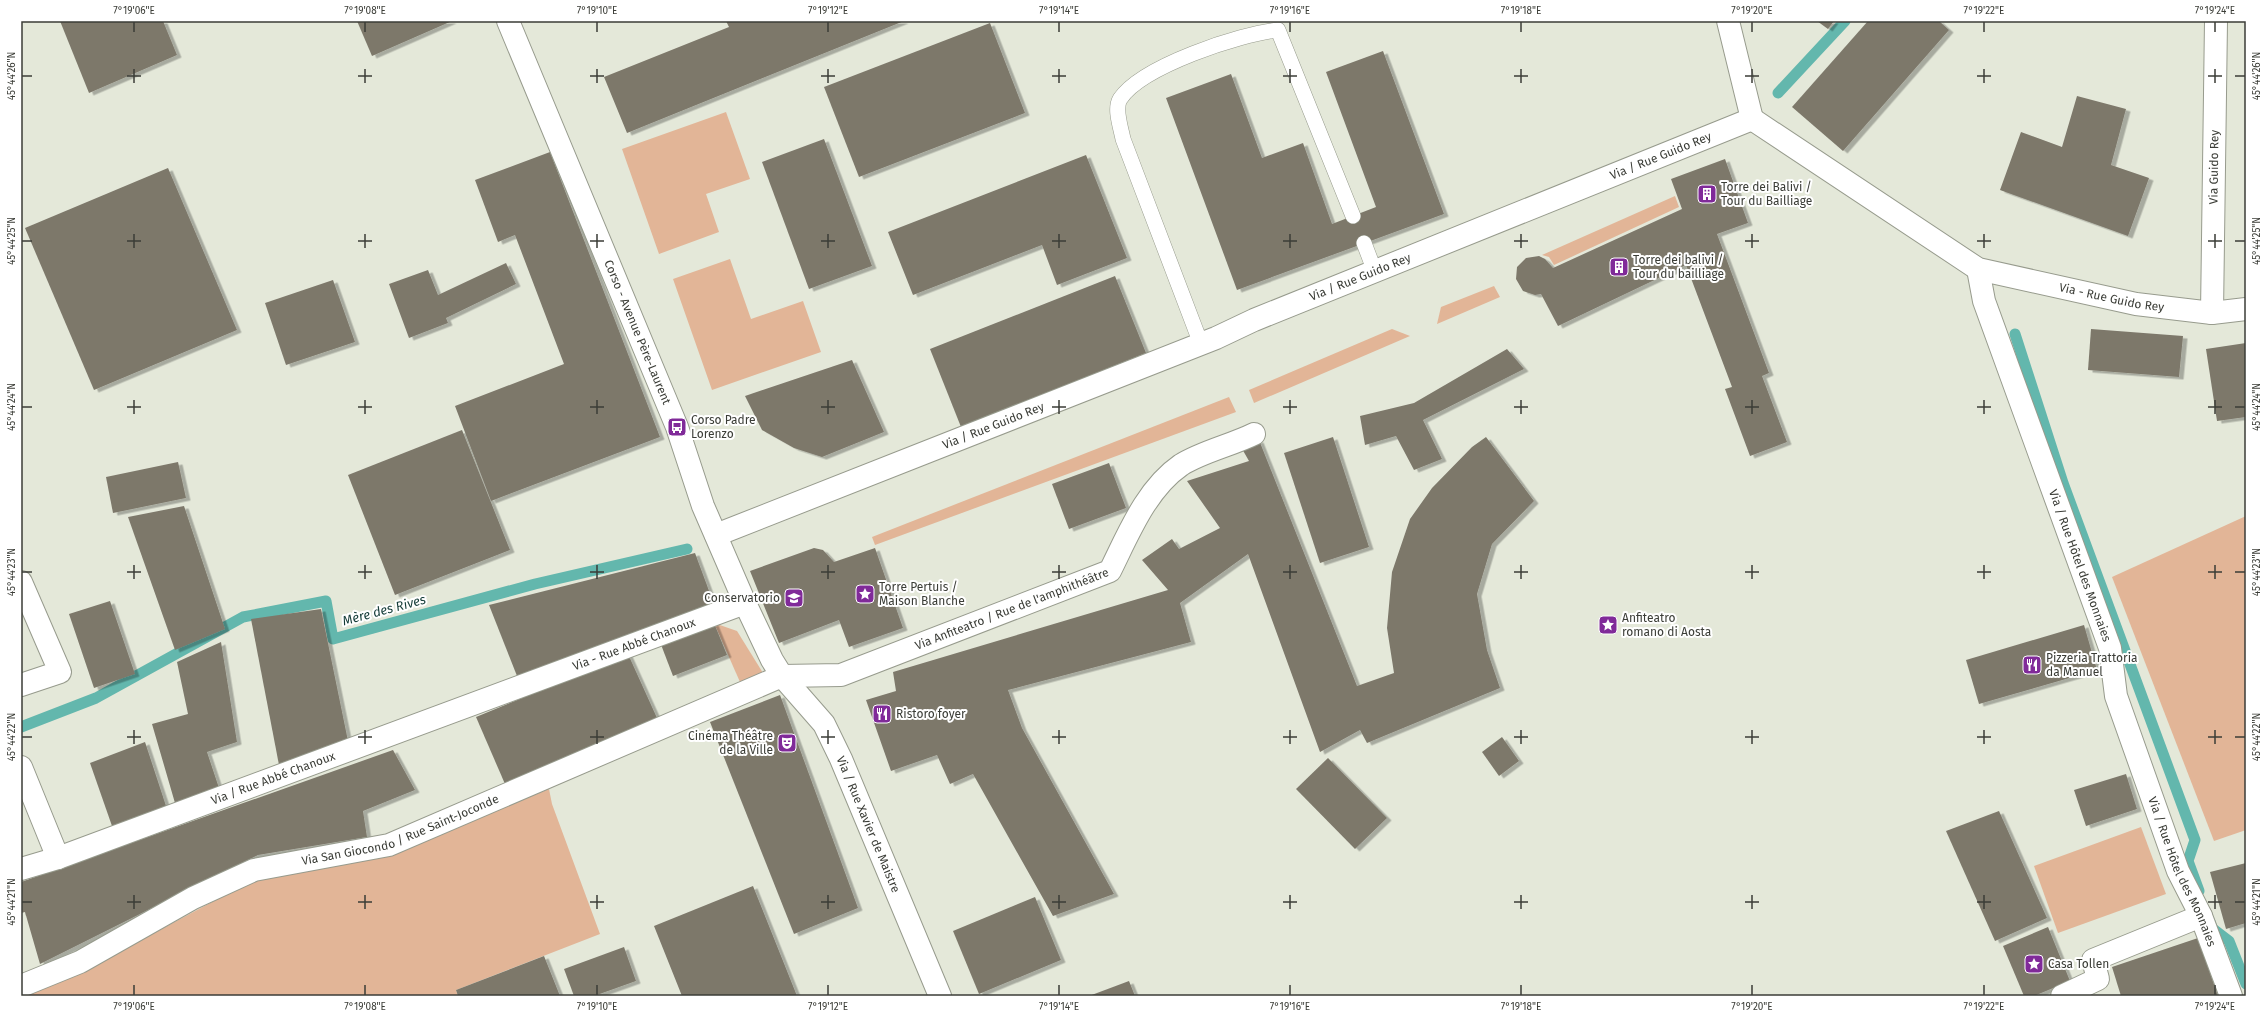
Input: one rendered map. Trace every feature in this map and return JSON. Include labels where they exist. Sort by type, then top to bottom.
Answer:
[{"type":"street","name":"Corso - Avenue Père-Laurent","points":[[508,21],[677,427],[703,506],[716,535]]},
{"type":"street","points":[[1728,21],[1752,119],[1978,269]]},
{"type":"street","name":"Via Guido Rey","points":[[2212,313],[2216,21]]},
{"type":"street","name":"Via / Rue Guido Rey","points":[[716,535],[1201,344],[1752,119]]},
{"type":"street","name":"Via - Rue Guido Rey","points":[[1978,269],[2136,304],[2212,313],[2246,309]]},
{"type":"street","name":"Via / Rue Hôtel des Monnaies","points":[[1978,269],[1984,301],[2110,648],[2116,696],[2178,871],[2201,916],[2231,996]]},
{"type":"street","name":"Via Anfiteatro / Rue de l'amphithéâtre","points":[[782,676],[841,674],[1110,571],[1154,490],[1181,465],[1254,434]]},
{"type":"street","name":"Via / Rue Xavier de Maistre","points":[[716,535],[745,603],[782,676],[824,724],[841,760],[940,996]]},
{"type":"street","points":[[21,582],[60,672],[21,685]]},
{"type":"street","name":"Via - Rue Abbé Chanoux","points":[[524,685],[745,603]]},
{"type":"street","name":"Via San Giocondo / Rue Saint-Joconde","points":[[21,986],[80,962],[193,898],[254,870],[389,845],[782,676]]},
{"type":"street","name":"Via / Rue Abbé Chanoux","points":[[21,869],[58,858],[524,685]]},
{"type":"street","points":[[21,767],[58,858]]},
{"type":"street","points":[[2062,996],[2098,979],[2093,960],[2201,916]]},
{"type":"lane","points":[[1201,344],[1123,138],[1118,112],[1119,100],[1134,84],[1164,67],[1209,48],[1278,30],[1353,216]]},
{"type":"lane","points":[[1364,243],[1375,272]]},
{"type":"shaded area","points":[[726,112],[750,179],[706,194],[719,232],[659,254],[622,149]]},
{"type":"shaded area","points":[[1675,196],[1679,207],[1554,265],[1549,257],[1542,255]]},
{"type":"shaded area","points":[[730,259],[751,319],[803,301],[821,352],[712,390],[673,279]]},
{"type":"shaded area","points":[[1494,286],[1500,297],[1437,324],[1441,307]]},
{"type":"shaded area","points":[[1392,329],[1410,336],[1254,403],[1249,390]]},
{"type":"shaded area","points":[[1229,397],[1236,412],[875,545],[872,537]]},
{"type":"shaded area","points":[[2246,516],[2246,830],[2214,841],[2112,577]]},
{"type":"shaded area","points":[[714,623],[737,631],[763,673],[740,682]]},
{"type":"shaded area","points":[[549,789],[552,804],[600,934],[456,990],[458,996],[21,996],[85,970],[255,879],[395,852]]},
{"type":"shaded area","points":[[2141,827],[2166,894],[2058,933],[2034,866]]},
{"type":"building","points":[[60,21],[163,21],[177,55],[89,93]]},
{"type":"building","points":[[357,21],[452,21],[372,56]]},
{"type":"building","points":[[726,21],[904,21],[627,133],[604,77],[729,27]]},
{"type":"building","points":[[1817,21],[1834,21],[1828,29]]},
{"type":"building","points":[[1868,21],[1939,21],[1949,30],[1843,151],[1792,107]]},
{"type":"building","points":[[990,23],[1025,113],[859,177],[824,87]]},
{"type":"building","points":[[1383,51],[1444,214],[1237,290],[1166,98],[1231,74],[1262,158],[1303,143],[1332,224],[1376,207],[1326,72]]},
{"type":"building","points":[[2077,96],[2126,109],[2111,165],[2149,178],[2128,236],[2000,190],[2021,132],[2062,147]]},
{"type":"building","points":[[824,139],[872,266],[809,289],[762,162]]},
{"type":"building","points":[[550,152],[660,437],[491,501],[455,406],[564,364],[515,235],[498,242],[475,180]]},
{"type":"building","points":[[1086,155],[1127,258],[1057,285],[1042,245],[913,295],[888,232]]},
{"type":"building","points":[[1725,159],[1748,223],[1717,234],[1769,373],[1762,376],[1787,442],[1750,456],[1725,389],[1732,387],[1686,265],[1558,326],[1541,294],[1535,295],[1523,291],[1516,279],[1517,267],[1526,258],[1539,256],[1545,259],[1553,268],[1682,209],[1671,179]]},
{"type":"building","points":[[168,168],[237,330],[94,390],[25,228]]},
{"type":"building","points":[[506,263],[516,284],[446,318],[448,323],[409,338],[389,284],[428,270],[438,295]]},
{"type":"building","points":[[1115,276],[1146,353],[961,427],[930,349]]},
{"type":"building","points":[[333,280],[355,342],[286,365],[265,303]]},
{"type":"building","points":[[2091,329],[2183,336],[2179,377],[2088,370]]},
{"type":"building","points":[[2246,343],[2246,417],[2217,421],[2206,349]]},
{"type":"building","points":[[1507,349],[1524,369],[1423,420],[1442,459],[1414,470],[1396,436],[1365,445],[1360,416],[1414,403]]},
{"type":"building","points":[[852,360],[884,432],[822,457],[794,448],[762,430],[745,396]]},
{"type":"building","points":[[462,430],[510,550],[395,595],[348,475]]},
{"type":"building","points":[[1333,437],[1369,547],[1320,563],[1284,453]]},
{"type":"building","points":[[1486,437],[1534,501],[1492,544],[1477,594],[1487,650],[1500,688],[1367,743],[1360,730],[1320,752],[1248,554],[1180,603],[1191,642],[1008,690],[1022,728],[1114,894],[1053,916],[973,774],[950,784],[937,755],[891,771],[866,700],[896,691],[893,672],[1168,590],[1142,560],[1172,539],[1179,549],[1220,528],[1187,481],[1249,461],[1241,447],[1259,440],[1357,686],[1394,673],[1387,628],[1392,572],[1410,519],[1432,488],[1472,447]]},
{"type":"building","points":[[178,462],[186,498],[113,513],[106,477]]},
{"type":"building","points":[[1109,463],[1126,508],[1069,529],[1052,484]]},
{"type":"building","points":[[184,506],[225,629],[175,650],[128,517]]},
{"type":"building","points":[[814,548],[823,550],[834,562],[875,548],[903,628],[849,647],[839,620],[779,643],[750,571]]},
{"type":"building","points":[[695,553],[715,607],[519,681],[489,605]]},
{"type":"building","points":[[110,601],[135,674],[94,688],[69,614]]},
{"type":"building","points":[[321,609],[348,741],[279,765],[251,619]]},
{"type":"building","points":[[714,623],[727,655],[673,676],[660,642]]},
{"type":"building","name":"Pizzeria Trattoria da Manuel","points":[[2084,625],[2097,670],[1979,704],[1966,660]]},
{"type":"building","points":[[221,642],[237,742],[207,752],[219,788],[175,803],[152,724],[188,714],[177,662]]},
{"type":"building","points":[[628,654],[657,718],[505,784],[476,717]]},
{"type":"building","points":[[780,695],[858,908],[794,934],[710,722]]},
{"type":"building","points":[[1502,737],[1519,761],[1499,776],[1482,752]]},
{"type":"building","points":[[145,742],[166,806],[112,826],[90,763]]},
{"type":"building","points":[[393,750],[415,790],[363,811],[367,837],[258,855],[40,964],[25,912],[21,913],[21,882]]},
{"type":"building","points":[[1328,758],[1387,818],[1355,849],[1296,789]]},
{"type":"building","points":[[2126,774],[2137,809],[2086,826],[2074,790]]},
{"type":"building","points":[[1999,811],[2047,918],[1995,941],[1946,831]]},
{"type":"building","points":[[2246,863],[2246,923],[2226,929],[2210,872]]},
{"type":"building","points":[[753,886],[797,996],[682,996],[654,926]]},
{"type":"building","points":[[1035,897],[1061,960],[979,994],[953,931]]},
{"type":"building","points":[[2048,927],[2070,981],[2034,996],[2024,996],[2003,946]]},
{"type":"building","points":[[2198,938],[2218,996],[2121,996],[2112,967]]},
{"type":"building","points":[[624,947],[636,981],[594,996],[574,996],[564,969]]},
{"type":"building","points":[[544,956],[560,996],[458,996],[456,990]]},
{"type":"building","points":[[1129,981],[1135,996],[1089,996]]},
{"type":"waterway","name":"Mère des Rives","points":[[1778,93],[1845,21]]},
{"type":"waterway","points":[[2015,334],[2063,483],[2195,840],[2188,861],[2199,891]]},
{"type":"waterway","name":"Mère des Rives","points":[[21,727],[96,698],[243,617],[326,601],[333,639],[535,584],[687,549]]},
{"type":"waterway","points":[[2210,922],[2212,928],[2229,941],[2246,984]]},
{"type":"place","name":"Torre dei Balivi / Tour du Bailliage","points":[[1707,194]]},
{"type":"place","name":"Torre dei balivi / Tour du bailliage","points":[[1619,267]]},
{"type":"place","name":"Corso Padre Lorenzo","points":[[677,427]]},
{"type":"place","name":"Torre Pertuis / Maison Blanche","points":[[865,594]]},
{"type":"place","name":"Conservatorio","points":[[794,598]]},
{"type":"place","name":"Anfiteatro romano di Aosta","points":[[1608,625]]},
{"type":"place","name":"Pizzeria Trattoria da Manuel","points":[[2032,665]]},
{"type":"place","name":"Ristoro foyer","points":[[882,714]]},
{"type":"place","name":"Cinéma Théâtre de la Ville","points":[[787,743]]},
{"type":"place","name":"Casa Tollen","points":[[2034,964]]}]
